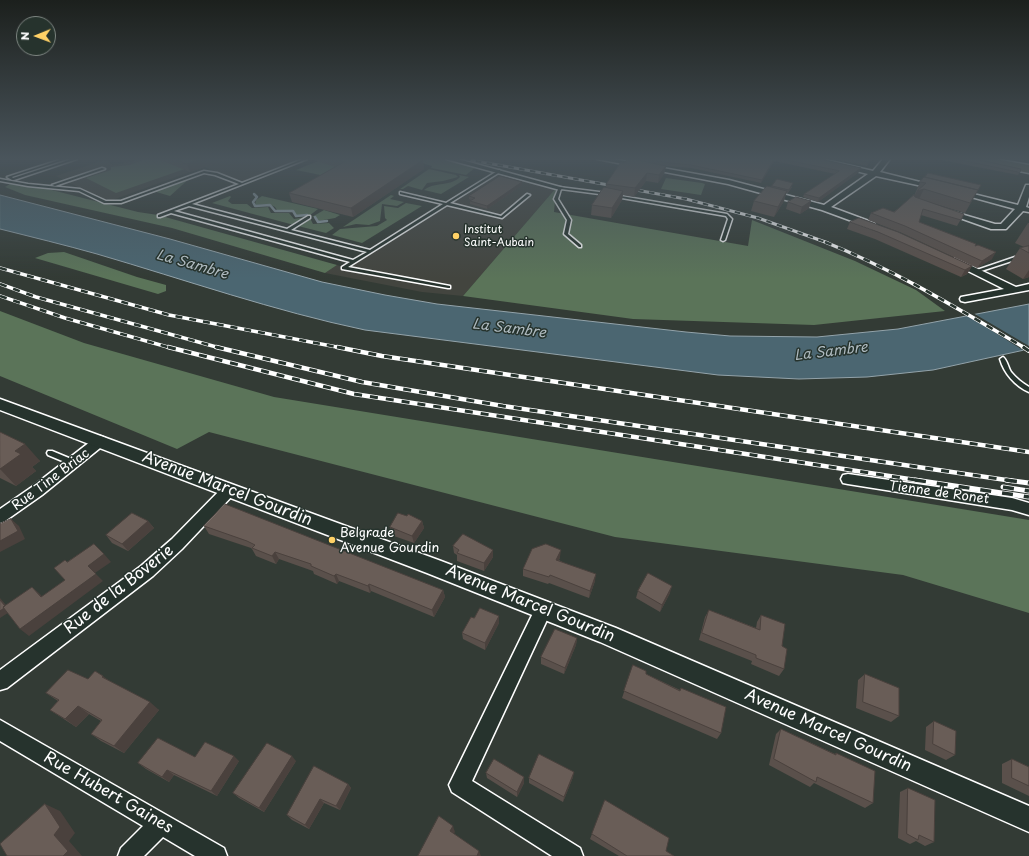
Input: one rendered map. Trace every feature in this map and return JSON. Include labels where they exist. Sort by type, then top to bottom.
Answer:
[{"type":"street","points":[[791,199],[824,208],[882,229]]},
{"type":"street","points":[[824,208],[837,199]]},
{"type":"street","points":[[984,199],[1025,209]]},
{"type":"street","points":[[938,209],[999,227],[1004,227],[1025,209],[1027,199]]},
{"type":"street","points":[[947,258],[1015,290]]},
{"type":"street","points":[[965,299],[1029,287]]},
{"type":"street","name":"Avenue Marcel Gourdin","points":[[0,404],[544,609],[608,635],[1029,819]]},
{"type":"street","name":"Rue Tine Briac","points":[[3,511],[74,463],[100,442]]},
{"type":"street","name":"Tienne de Ronet","points":[[848,479],[1012,504],[1029,509]]},
{"type":"street","name":"Rue de la Boverie","points":[[0,681],[147,571],[177,544],[229,490]]},
{"type":"street","points":[[544,609],[459,785],[572,856]]},
{"type":"street","name":"Rue Hubert Gaines","points":[[0,730],[216,856]]},
{"type":"street","points":[[129,856],[160,824]]},
{"type":"lane","points":[[99,199],[105,202],[121,202],[129,199]]},
{"type":"lane","points":[[159,216],[205,199]]},
{"type":"lane","points":[[426,199],[502,217],[523,199]]},
{"type":"lane","points":[[448,287],[344,268],[455,199]]},
{"type":"lane","points":[[556,199],[569,220],[566,234],[580,246]]},
{"type":"lane","points":[[628,199],[727,215],[730,219],[723,240]]},
{"type":"lane","points":[[190,205],[370,251]]},
{"type":"lane","points":[[172,212],[354,262]]},
{"type":"lane","points":[[288,230],[310,217]]},
{"type":"lane","points":[[976,271],[1017,258],[1029,256]]},
{"type":"lane","points":[[1003,359],[1005,368],[1009,374],[1029,390]]},
{"type":"lane","points":[[50,453],[74,463]]},
{"type":"shaded area","points":[[101,199],[115,199],[107,202]]},
{"type":"shaded area","name":"Institut Saint-Aubain","points":[[458,199],[547,199],[463,296],[422,292],[325,273],[337,265],[347,269]]},
{"type":"green space","points":[[43,199],[87,199],[138,212],[158,215],[337,265],[325,273],[172,228]]},
{"type":"green space","points":[[222,199],[230,199],[228,201],[232,204],[247,204],[252,208],[268,207],[271,213],[289,213],[294,219],[306,217],[294,225],[212,203]]},
{"type":"green space","points":[[275,199],[318,209],[309,216],[307,214],[297,216],[292,210],[277,210],[269,204],[255,205],[256,200]]},
{"type":"green space","points":[[385,199],[404,202],[397,206],[382,204],[380,221],[369,225],[356,224],[343,227]]},
{"type":"green space","points":[[547,199],[555,199],[554,212],[748,246],[752,220],[855,261],[916,290],[945,311],[814,325],[633,319],[463,296]]},
{"type":"green space","points":[[406,203],[422,206],[362,243],[332,235],[340,229],[377,226],[387,220],[385,218],[384,206],[398,208]]},
{"type":"green space","points":[[324,210],[340,215],[335,218],[318,221],[316,217],[312,217]]},
{"type":"green space","points":[[310,218],[313,224],[329,223],[334,228],[326,233],[298,226]]},
{"type":"green space","points":[[64,252],[137,277],[166,285],[166,291],[158,294],[35,258],[48,253]]},
{"type":"green space","points":[[0,311],[84,343],[274,397],[1029,520],[1029,613],[903,575],[615,537],[209,432],[177,449],[0,376]]},
{"type":"water","name":"La Sambre","points":[[0,199],[15,199],[170,239],[322,282],[385,295],[437,304],[730,336],[817,337],[898,329],[1029,304],[1029,349],[933,370],[867,377],[799,379],[718,375],[365,330],[297,314],[97,254],[0,229]]},
{"type":"pier","points":[[973,313],[1029,346],[1029,351],[1026,352],[965,314]]},
{"type":"building","points":[[314,199],[365,199],[351,208]]},
{"type":"building","points":[[473,199],[497,199],[487,206],[470,201]]},
{"type":"building","points":[[596,199],[618,199],[612,208],[592,205]]},
{"type":"building","points":[[756,199],[783,199],[778,207],[754,201]]},
{"type":"building","points":[[793,199],[811,201],[802,207],[788,202]]},
{"type":"building","points":[[909,199],[921,199],[964,214],[961,220],[923,209],[919,222],[976,244],[975,246],[978,245],[996,252],[982,261],[905,226],[871,213],[883,208],[894,212]]},
{"type":"building","points":[[957,199],[972,199],[970,203]]},
{"type":"building","points":[[859,218],[898,232],[972,266],[965,270],[878,232],[850,222]]},
{"type":"building","points":[[1029,246],[1029,253],[1020,248]]},
{"type":"building","points":[[0,432],[25,444],[15,451],[21,454],[0,469]]},
{"type":"building","points":[[225,504],[443,590],[432,610],[369,584],[368,586],[336,574],[334,576],[311,566],[311,564],[275,552],[272,556],[252,548],[255,545],[247,541],[204,526]]},
{"type":"building","points":[[132,513],[148,521],[122,544],[106,535]]},
{"type":"building","points":[[398,513],[407,516],[408,514],[422,521],[412,536],[390,527]]},
{"type":"building","points":[[11,519],[18,531],[0,541],[0,524]]},
{"type":"building","points":[[463,534],[493,550],[484,563],[457,553],[459,550],[453,546]]},
{"type":"building","points":[[94,544],[104,554],[88,566],[96,574],[20,629],[3,607],[32,587],[41,597],[65,580],[54,568],[65,560],[67,562]]},
{"type":"building","points":[[546,544],[561,550],[556,560],[596,574],[590,591],[550,575],[549,577],[523,569],[532,549]]},
{"type":"building","points":[[648,573],[672,586],[662,605],[638,591]]},
{"type":"building","points":[[0,600],[5,606],[0,611]]},
{"type":"building","points":[[480,608],[499,616],[485,643],[462,633],[471,617],[474,618]]},
{"type":"building","points":[[709,610],[760,630],[761,615],[785,624],[782,646],[787,649],[784,669],[756,658],[756,655],[702,633]]},
{"type":"building","points":[[555,629],[577,638],[565,668],[541,657]]},
{"type":"building","points":[[633,665],[646,671],[646,674],[680,691],[681,688],[726,707],[721,733],[624,691]]},
{"type":"building","points":[[68,670],[88,679],[95,671],[103,676],[102,677],[150,702],[114,746],[91,734],[102,720],[78,706],[65,719],[50,710],[59,700],[46,693]]},
{"type":"building","points":[[865,674],[899,688],[899,716],[863,702]]},
{"type":"building","points":[[934,721],[956,731],[955,755],[933,744]]},
{"type":"building","points":[[781,729],[836,755],[836,753],[875,771],[873,803],[817,777],[816,782],[774,759]]},
{"type":"building","points":[[158,738],[195,757],[205,742],[234,756],[211,791],[167,770],[162,777],[138,763]]},
{"type":"building","points":[[267,743],[292,756],[259,808],[233,793]]},
{"type":"building","points":[[539,754],[574,772],[564,797],[529,778]]},
{"type":"building","points":[[494,759],[524,777],[517,792],[486,773]]},
{"type":"building","points":[[1012,759],[1029,767],[1029,786],[1012,778]]},
{"type":"building","points":[[314,766],[348,784],[336,806],[320,799],[305,825],[287,815]]},
{"type":"building","points":[[908,788],[935,800],[934,842],[919,835],[918,840],[907,834]]},
{"type":"building","points":[[605,800],[669,838],[666,851],[674,856],[627,856],[592,834]]},
{"type":"building","points":[[45,804],[60,827],[54,835],[68,851],[63,856],[7,856],[0,844]]},
{"type":"building","points":[[439,816],[453,826],[450,831],[479,851],[477,856],[418,856]]},
{"type":"waterway","points":[[255,199],[253,202],[255,206],[270,205],[275,211],[293,211],[296,216],[307,215]]},
{"type":"waterway","points":[[315,217],[318,222],[327,221]]},
{"type":"railway","points":[[686,199],[758,218],[828,243]]},
{"type":"railway","points":[[825,242],[902,278],[952,305],[1025,348]]},
{"type":"railway","points":[[0,268],[169,315],[342,348]]},
{"type":"railway","points":[[0,284],[36,297],[219,348]]},
{"type":"railway","points":[[0,296],[65,318],[171,348]]},
{"type":"railway","points":[[168,347],[354,394],[922,481]]},
{"type":"railway","points":[[337,347],[342,348]]},
{"type":"railway","points":[[1023,347],[1029,351]]},
{"type":"railway","points":[[219,348],[362,382],[503,406],[1008,480]]},
{"type":"railway","points":[[342,348],[382,356],[1029,452]]},
{"type":"railway","points":[[915,480],[1029,497]]},
{"type":"railway","points":[[1008,480],[1029,483]]},
{"type":"railway","points":[[1008,480],[1013,481]]},
{"type":"railway","points":[[1003,487],[1029,491]]},
{"type":"place","name":"Institut Saint-Aubain","points":[[456,236]]},
{"type":"place","name":"Belgrade Avenue Gourdin","points":[[332,540]]}]
